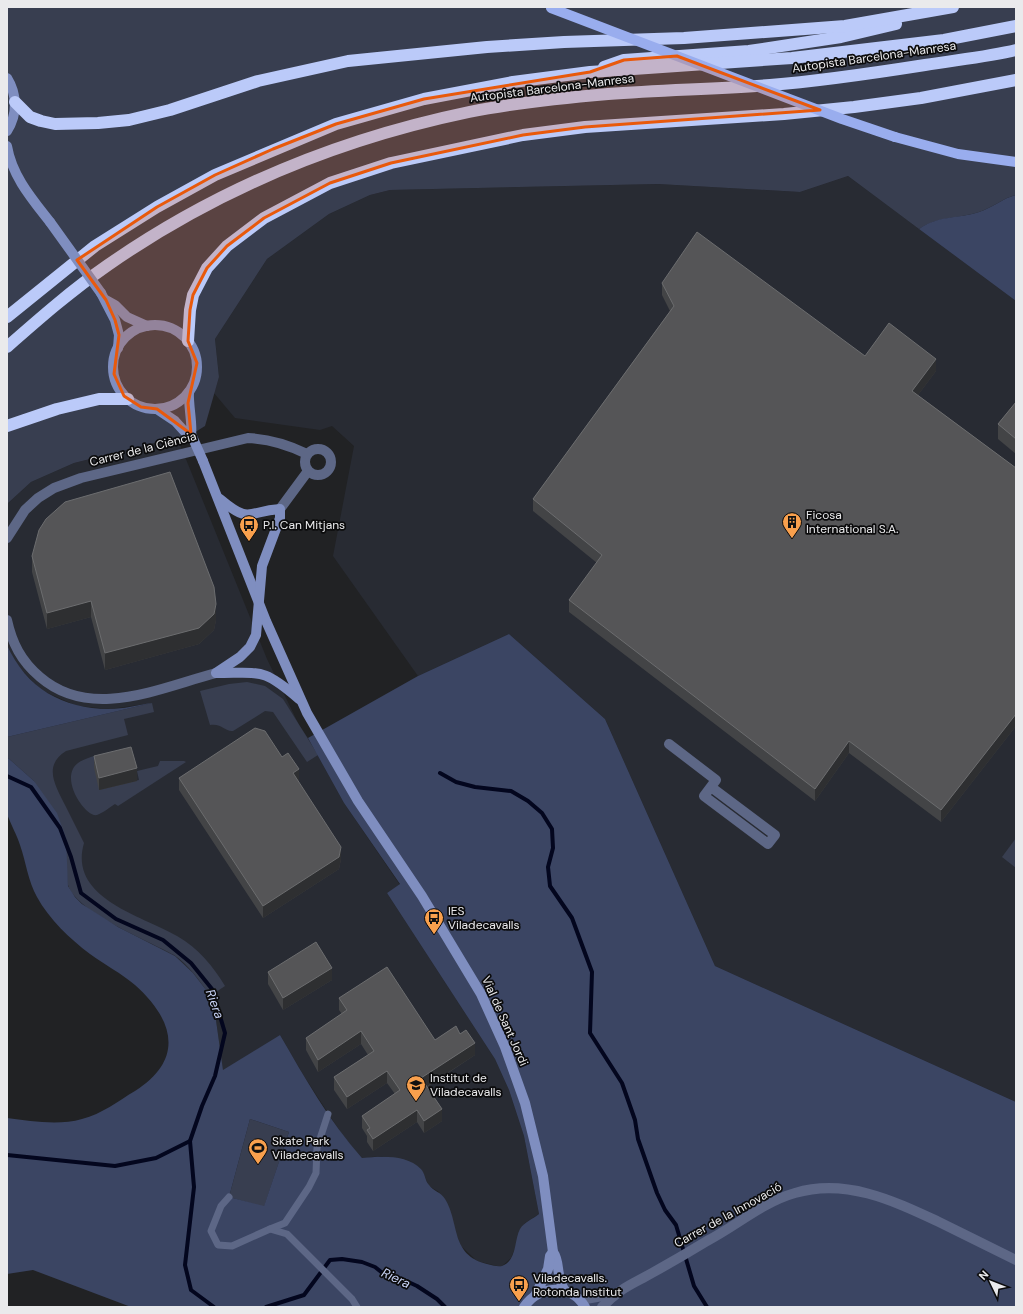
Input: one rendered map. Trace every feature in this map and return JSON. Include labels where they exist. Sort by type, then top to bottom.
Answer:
[{"type":"highway","points":[[15,102],[30,117],[41,121],[55,124],[98,124],[129,120],[170,110],[258,81],[348,61],[480,47],[564,42],[684,38],[845,26],[953,7]]},
{"type":"highway","points":[[590,72],[624,60],[748,50],[841,37],[962,7]]},
{"type":"highway","name":"Autopista Barcelona-Manresa","points":[[7,317],[83,256],[127,226],[215,175],[273,149],[336,124],[424,98],[512,82],[590,72],[792,58],[944,40],[1016,26]]},
{"type":"highway","name":"Autopista Barcelona-Manresa","points":[[7,347],[77,288],[138,245],[170,226],[224,196],[285,167],[355,142],[470,112],[513,105],[605,95],[770,85],[844,77],[1016,50]]},
{"type":"highway","points":[[188,341],[190,310],[193,295],[207,268],[227,246],[264,218],[330,183],[384,165],[523,135],[585,127],[784,114],[854,107],[921,98],[1016,80]]},
{"type":"highway","points":[[7,426],[57,410],[99,399],[128,399]]},
{"type":"main road","points":[[550,7],[835,116],[895,137],[958,154],[1016,162]]},
{"type":"street","points":[[7,78],[13,90],[15,102],[14,116],[7,131]]},
{"type":"street","points":[[7,146],[12,166],[25,189],[103,296],[115,320],[119,335],[114,359],[114,374],[119,388],[128,399],[141,407],[157,409],[164,408],[178,402],[189,392],[196,378],[197,363],[188,341],[179,332],[167,327],[147,326],[127,317],[103,296]]},
{"type":"street","points":[[7,171],[25,189]]},
{"type":"street","points":[[117,350],[123,340],[132,332],[147,326]]},
{"type":"street","points":[[157,409],[175,421],[185,432],[191,434],[193,429],[189,412],[189,392]]},
{"type":"street","name":"Vial de Sant Jordi","points":[[191,434],[258,600],[302,701],[328,751],[351,789],[422,896],[481,994],[505,1047],[525,1102],[543,1176],[553,1252],[557,1257],[560,1283],[565,1291]]},
{"type":"street","name":"Carrer de la Ciència","points":[[7,538],[25,510],[38,498],[54,488],[81,478],[248,438],[272,440],[287,444],[307,454]]},
{"type":"street","points":[[320,448],[329,454],[331,461],[328,470],[324,474],[316,475],[308,471],[304,465],[307,454],[310,450],[320,448]]},
{"type":"street","points":[[7,620],[17,650],[26,663],[49,685],[66,694],[83,698],[118,699],[216,673],[230,666],[250,647],[256,635],[258,600],[264,555],[280,518],[280,509],[308,471]]},
{"type":"street","points":[[218,498],[235,511],[242,514],[253,515],[272,509],[280,509]]},
{"type":"street","points":[[216,673],[260,673],[276,680],[302,701]]},
{"type":"street","points":[[669,744],[716,780],[704,796],[768,844],[775,836],[711,787]]},
{"type":"street","name":"Carrer de la Innovació","points":[[583,1303],[614,1294],[778,1199],[795,1193],[836,1188],[885,1197],[1016,1260]]},
{"type":"street","points":[[524,1307],[536,1294],[548,1269],[550,1256],[553,1252]]},
{"type":"street","points":[[536,1294],[553,1289],[565,1291],[583,1303]]},
{"type":"street","name":"Carrer de la Innovació","points":[[602,1307],[614,1294]]},
{"type":"lane","points":[[229,1197],[221,1206],[211,1231],[218,1245],[232,1246],[285,1223],[309,1187],[316,1173],[317,1148],[328,1114]]},
{"type":"lane","points":[[270,1230],[287,1234],[352,1299],[357,1307]]},
{"type":"highlighted area","points":[[677,56],[820,110],[585,127],[523,135],[391,163],[330,183],[264,218],[227,246],[207,268],[193,295],[190,310],[188,341],[197,363],[188,403],[191,434],[157,409],[141,407],[124,396],[114,374],[119,335],[115,320],[106,300],[77,260],[157,207],[215,175],[273,149],[336,124],[424,99],[590,72],[624,60]]},
{"type":"shaded area","points":[[7,7],[1016,7],[1016,195],[979,212],[941,220],[919,229],[848,176],[800,192],[658,184],[390,190],[370,195],[329,214],[267,259],[215,339],[219,377],[205,426],[179,442],[162,441],[74,463],[31,482],[7,504]]},
{"type":"shaded area","points":[[848,176],[1016,301],[1016,1102],[715,966],[605,719],[509,634],[418,676],[333,556],[354,446],[332,426],[320,430],[235,418],[214,393],[219,377],[215,339],[267,259],[329,214],[370,195],[390,190],[658,184],[800,192]]},
{"type":"shaded area","points":[[1016,195],[1016,301],[919,229],[941,219],[979,212]]},
{"type":"shaded area","points":[[162,441],[179,442],[267,659],[299,725],[308,738],[344,803],[400,885],[387,893],[495,1059],[509,1090],[524,1136],[539,1214],[525,1223],[511,1258],[502,1266],[477,1261],[461,1246],[450,1212],[439,1192],[429,1186],[421,1169],[412,1163],[382,1156],[362,1158],[343,1136],[304,1076],[280,1035],[223,1071],[213,999],[175,956],[118,927],[82,904],[34,781],[7,757],[7,737],[146,704],[110,709],[77,706],[41,690],[15,663],[7,645],[7,504],[31,482],[74,463]]},
{"type":"shaded area","points":[[509,634],[605,719],[715,966],[1016,1102],[1016,1307],[131,1307],[33,1270],[7,1274],[7,1118],[54,1123],[73,1121],[96,1114],[110,1107],[151,1079],[162,1066],[167,1053],[168,1039],[165,1025],[148,998],[130,981],[75,942],[54,921],[37,897],[29,878],[19,841],[7,814],[7,757],[34,781],[57,813],[66,838],[68,886],[75,897],[82,904],[118,927],[175,956],[193,973],[213,999],[223,1070],[280,1035],[328,1114],[362,1158],[393,1157],[401,1158],[415,1164],[421,1169],[431,1187],[445,1199],[450,1208],[461,1246],[467,1253],[475,1260],[496,1266],[502,1266],[510,1260],[513,1255],[520,1229],[526,1222],[539,1214],[524,1136],[509,1090],[495,1059],[387,893],[400,884],[344,803],[308,738],[418,676]],"holes":[[[250,1119],[289,1132],[264,1206],[229,1197]]]},
{"type":"shaded area","points":[[7,645],[24,673],[35,684],[62,700],[76,705],[109,709],[125,708],[152,703],[7,737]]},
{"type":"shaded area","points":[[247,682],[265,686],[283,699],[318,755],[307,762],[273,712],[265,711],[233,731],[218,725],[210,725],[200,691],[229,684]]},
{"type":"shaded area","points":[[152,703],[154,712],[124,719],[128,735],[66,751],[54,763],[53,777],[58,792],[84,843],[82,862],[87,878],[97,891],[111,902],[177,936],[192,946],[215,971],[225,986],[210,996],[194,974],[174,955],[98,915],[84,905],[74,895],[68,885],[67,870],[34,781],[7,757],[7,737]]},
{"type":"shaded area","points":[[131,748],[99,790],[139,780],[137,771],[158,766],[160,761],[186,762],[118,806],[115,804],[97,815],[92,814],[81,804],[72,787],[71,778],[73,770],[78,763],[83,760]]},
{"type":"shaded area","points":[[1016,838],[1016,868],[1002,857]]},
{"type":"shaded area","name":"Skate Park Viladecavalls","points":[[250,1119],[289,1132],[264,1207],[229,1197]]},
{"type":"building","name":"Ficosa International S.A.","points":[[697,232],[865,356],[889,323],[936,359],[912,391],[1016,468],[1016,714],[941,810],[849,741],[815,789],[569,600],[602,555],[533,499],[674,306],[662,283]]},
{"type":"building","points":[[1016,402],[1016,439],[998,424]]},
{"type":"building","points":[[170,472],[214,587],[216,604],[214,614],[199,628],[105,653],[91,601],[47,613],[32,556],[39,530],[46,519],[65,502]]},
{"type":"building","points":[[255,728],[265,731],[282,757],[288,753],[299,769],[293,773],[341,847],[339,857],[263,906],[179,778]]},
{"type":"building","points":[[131,747],[137,768],[99,778],[94,756]]},
{"type":"building","points":[[316,942],[332,968],[283,998],[268,972]]},
{"type":"building","points":[[387,967],[435,1040],[456,1026],[460,1034],[466,1030],[475,1043],[421,1078],[442,1109],[424,1121],[417,1110],[373,1139],[367,1130],[370,1128],[362,1116],[400,1090],[387,1071],[347,1097],[334,1077],[374,1051],[361,1031],[318,1060],[306,1038],[347,1010],[339,998]]},
{"type":"waterway","points":[[440,773],[456,782],[475,787],[511,791],[528,801],[542,813],[552,829],[553,848],[548,867],[550,886],[572,918],[592,972],[590,1033],[622,1083],[635,1120],[638,1139],[657,1193],[665,1210],[676,1225],[694,1286],[707,1307]]},
{"type":"waterway","name":"Riera","points":[[7,776],[31,787],[60,828],[71,857],[81,893],[116,919],[163,940],[191,963],[212,989],[225,1033],[215,1076],[202,1106],[190,1141],[194,1187],[185,1265],[191,1290],[214,1307]]},
{"type":"waterway","points":[[7,1155],[115,1166],[156,1158],[190,1141]]},
{"type":"waterway","name":"Riera","points":[[266,1307],[304,1295],[330,1260],[342,1259],[362,1262],[375,1267],[385,1275],[402,1279],[417,1286],[437,1299],[445,1307]]},
{"type":"place","name":"Ficosa International S.A.","points":[[792,539]]},
{"type":"place","name":"P.I. Can Mitjans","points":[[249,542]]},
{"type":"place","name":"IES Viladecavalls","points":[[434,935]]},
{"type":"place","name":"Institut de Viladecavalls","points":[[416,1102]]},
{"type":"place","name":"Skate Park Viladecavalls","points":[[258,1165]]},
{"type":"place","name":"Viladecavalls. Rotonda Institut","points":[[519,1302]]}]
